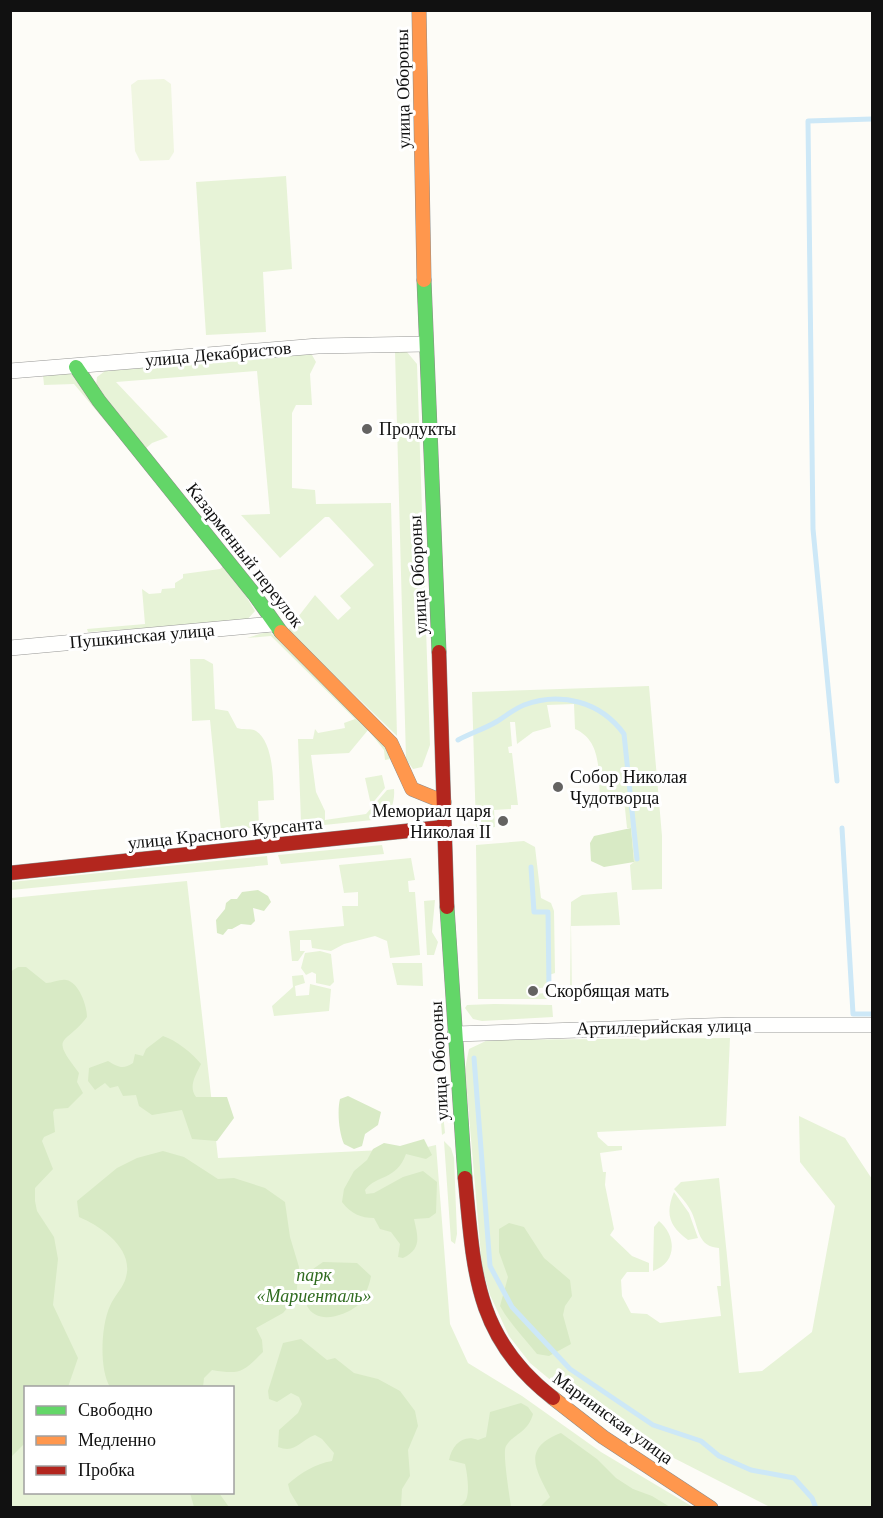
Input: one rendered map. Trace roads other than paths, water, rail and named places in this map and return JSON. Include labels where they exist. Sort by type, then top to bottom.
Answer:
[{"type":"street","name":"улица Обороны","points":[[419,10],[425,344],[444,827],[461,1138]]},
{"type":"street","name":"улица Декабристов","points":[[10,371],[318,346],[425,344]]},
{"type":"street","name":"Казарменный переулок","points":[[76,367],[99,400],[254,594],[273,624],[391,743],[412,789],[444,802]]},
{"type":"street","name":"Пушкинская улица","points":[[10,648],[273,624]]},
{"type":"street","name":"улица Красного Курсанта","points":[[10,873],[444,827]]},
{"type":"street","name":"Артиллерийская улица","points":[[455,1034],[737,1025],[873,1025]]},
{"type":"street","name":"Мариинская улица","points":[[461,1138],[474,1274],[487,1316],[506,1350],[535,1384],[551,1398],[603,1437],[711,1508]]},
{"type":"waterway","points":[[837,781],[813,529],[808,121],[872,119]]},
{"type":"waterway","points":[[458,740],[520,707],[538,701],[552,699],[579,702],[604,714],[624,734],[637,859]]},
{"type":"waterway","points":[[842,828],[853,1014],[872,1014]]},
{"type":"waterway","points":[[531,867],[534,912],[548,912],[549,987]]},
{"type":"waterway","points":[[474,1058],[490,1266],[512,1307],[570,1369],[653,1425],[701,1441],[719,1456],[751,1470],[794,1478],[812,1498],[816,1508]]},
{"type":"place","name":"Продукты","points":[[367,429]]},
{"type":"place","name":"Собор Николая Чудотворца","points":[[558,787]]},
{"type":"place","name":"Мемориал царя Николая II","points":[[503,821]]},
{"type":"place","name":"Скорбящая мать","points":[[533,991]]},
{"type":"park label","name":"парк «Мариенталь»","points":[[314,1285]]}]
